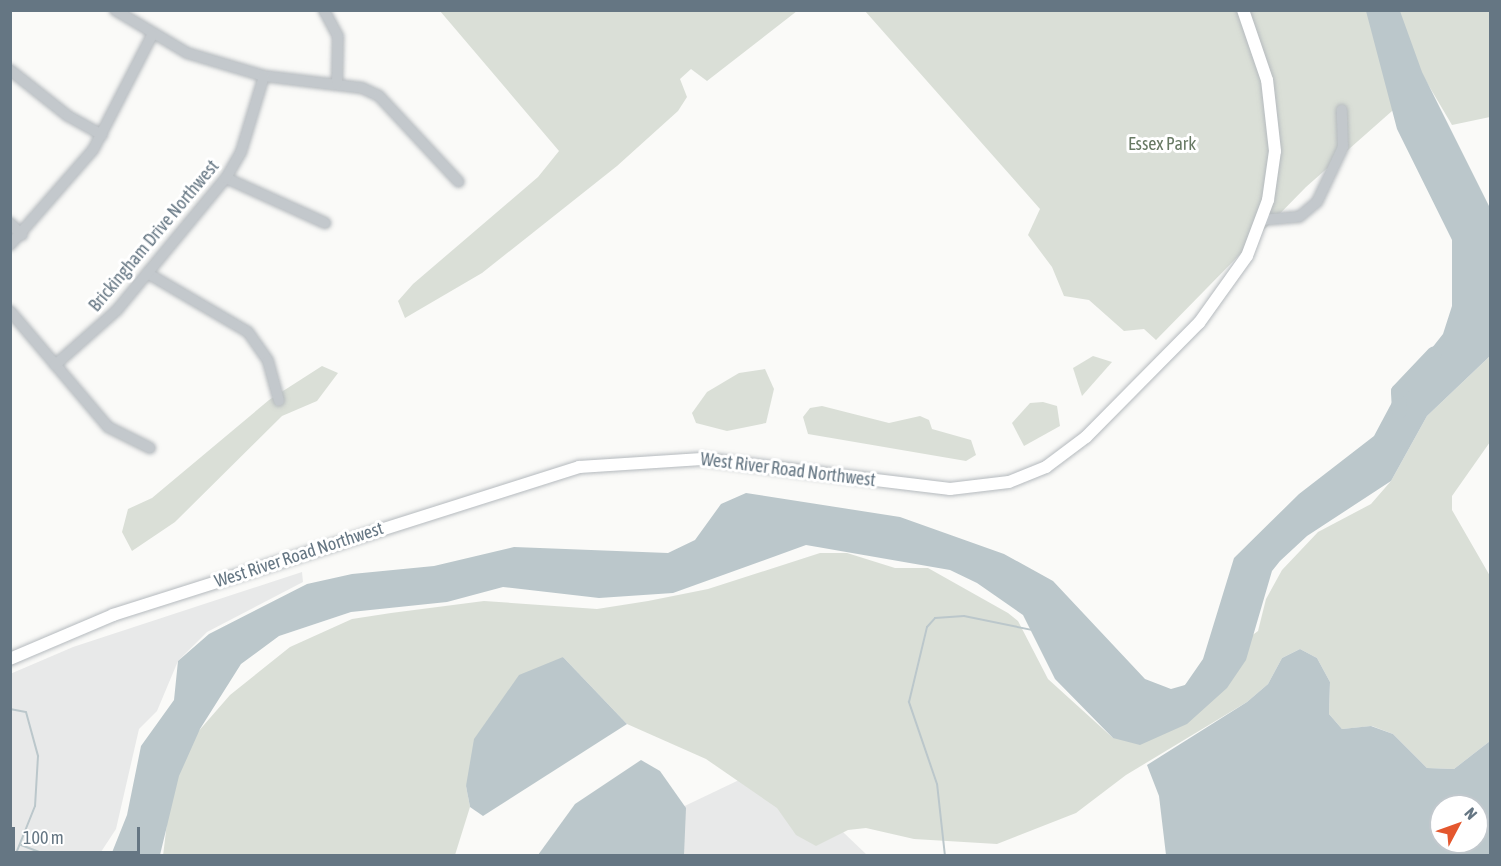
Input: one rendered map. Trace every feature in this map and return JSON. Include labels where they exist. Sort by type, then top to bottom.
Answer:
[{"type":"main road","name":"West River Road Northwest","points":[[10,659],[113,615],[579,467],[702,459],[950,489],[1028,475],[1086,438],[1205,316],[1236,276],[1262,220],[1272,179],[1274,127],[1267,80],[1243,10]]},
{"type":"street","points":[[115,10],[152,35],[187,53],[264,76],[362,88],[393,107],[459,182]]},
{"type":"street","points":[[324,10],[338,36],[338,84]]},
{"type":"street","points":[[10,245],[22,235],[102,135],[152,35]]},
{"type":"street","points":[[10,70],[68,116],[102,135]]},
{"type":"street","name":"Brickingham Drive Northwest","points":[[55,365],[110,317],[226,178],[253,118],[264,76]]},
{"type":"street","points":[[1262,220],[1299,217],[1317,202],[1343,147],[1342,110]]},
{"type":"street","points":[[226,178],[325,223]]},
{"type":"street","points":[[10,223],[22,235]]},
{"type":"street","points":[[147,273],[248,332],[268,361],[279,401]]},
{"type":"street","points":[[10,311],[112,431],[150,448]]},
{"type":"shaded area","points":[[1366,11],[1400,11],[1422,72],[1490,208],[1490,356],[1427,416],[1391,481],[1307,536],[1280,561],[1272,571],[1246,660],[1227,688],[1187,724],[1140,745],[1113,738],[1055,679],[1023,615],[977,583],[950,570],[806,545],[673,593],[599,598],[503,587],[447,602],[351,612],[279,636],[241,664],[200,729],[179,776],[160,855],[111,855],[127,815],[141,746],[174,700],[178,661],[209,634],[307,584],[352,574],[434,566],[514,547],[668,553],[695,540],[721,504],[746,493],[900,517],[1004,554],[1053,581],[1145,679],[1171,689],[1185,685],[1203,659],[1234,558],[1299,494],[1374,436],[1398,391],[1443,334],[1452,306],[1452,240],[1397,129]]},
{"type":"shaded area","points":[[302,572],[303,582],[207,632],[178,661],[157,711],[139,729],[116,829],[99,855],[11,855],[10,674],[73,647]]},
{"type":"shaded area","points":[[1300,649],[1317,658],[1330,682],[1329,714],[1342,729],[1371,726],[1393,734],[1427,768],[1454,769],[1490,741],[1490,855],[1166,855],[1159,796],[1147,765],[1247,702],[1268,684],[1282,658]]},
{"type":"shaded area","points":[[563,657],[627,724],[483,816],[470,807],[466,786],[474,739],[519,675]]},
{"type":"shaded area","points":[[641,760],[660,771],[686,808],[684,855],[538,855],[575,804]]},
{"type":"shaded area","points":[[760,770],[820,810],[867,855],[580,856]]},
{"type":"green space","points":[[440,11],[797,11],[707,81],[691,69],[680,79],[687,97],[678,111],[617,166],[482,273],[405,318],[398,301],[413,284],[538,177],[559,151]]},
{"type":"green space","name":"Essex Park","points":[[865,11],[1490,11],[1490,117],[1452,125],[1426,81],[1306,187],[1156,340],[1144,329],[1124,331],[1089,300],[1064,296],[1052,267],[1028,235],[1040,209]]},
{"type":"green space","points":[[1093,356],[1112,362],[1082,396],[1073,368]]},
{"type":"green space","points":[[1490,356],[1490,442],[1452,496],[1452,510],[1490,576],[1490,741],[1454,769],[1427,768],[1393,734],[1372,726],[1342,729],[1329,714],[1330,682],[1317,658],[1300,649],[1282,658],[1268,684],[1247,702],[1126,775],[1076,813],[997,844],[914,839],[866,828],[848,830],[816,846],[796,835],[777,808],[706,759],[627,724],[563,657],[466,786],[470,807],[455,855],[163,856],[171,789],[183,749],[230,695],[290,647],[352,619],[484,601],[597,609],[648,601],[708,589],[820,553],[847,553],[895,568],[928,568],[1008,613],[1018,621],[1048,679],[1113,738],[1258,631],[1266,599],[1282,570],[1318,532],[1371,504],[1391,481],[1427,416]]},
{"type":"green space","points":[[322,366],[338,373],[317,401],[282,416],[175,522],[132,551],[122,532],[128,509],[152,498],[269,400]]},
{"type":"green space","points":[[765,369],[774,389],[766,423],[727,431],[696,423],[692,413],[707,392],[739,373]]},
{"type":"green space","points":[[1043,402],[1057,406],[1060,426],[1024,446],[1012,423],[1030,403]]},
{"type":"green space","points":[[822,406],[889,423],[920,416],[929,420],[932,429],[971,440],[976,455],[966,461],[808,434],[803,417],[810,408]]},
{"type":"waterway","points":[[1399,411],[1398,391],[1434,353]]},
{"type":"waterway","points":[[945,856],[937,784],[909,702],[927,627],[935,618],[964,616],[1032,630]]},
{"type":"waterway","points":[[10,709],[26,712],[38,756],[35,806],[15,856]]},
{"type":"waterway","points":[[21,845],[49,856]]}]
